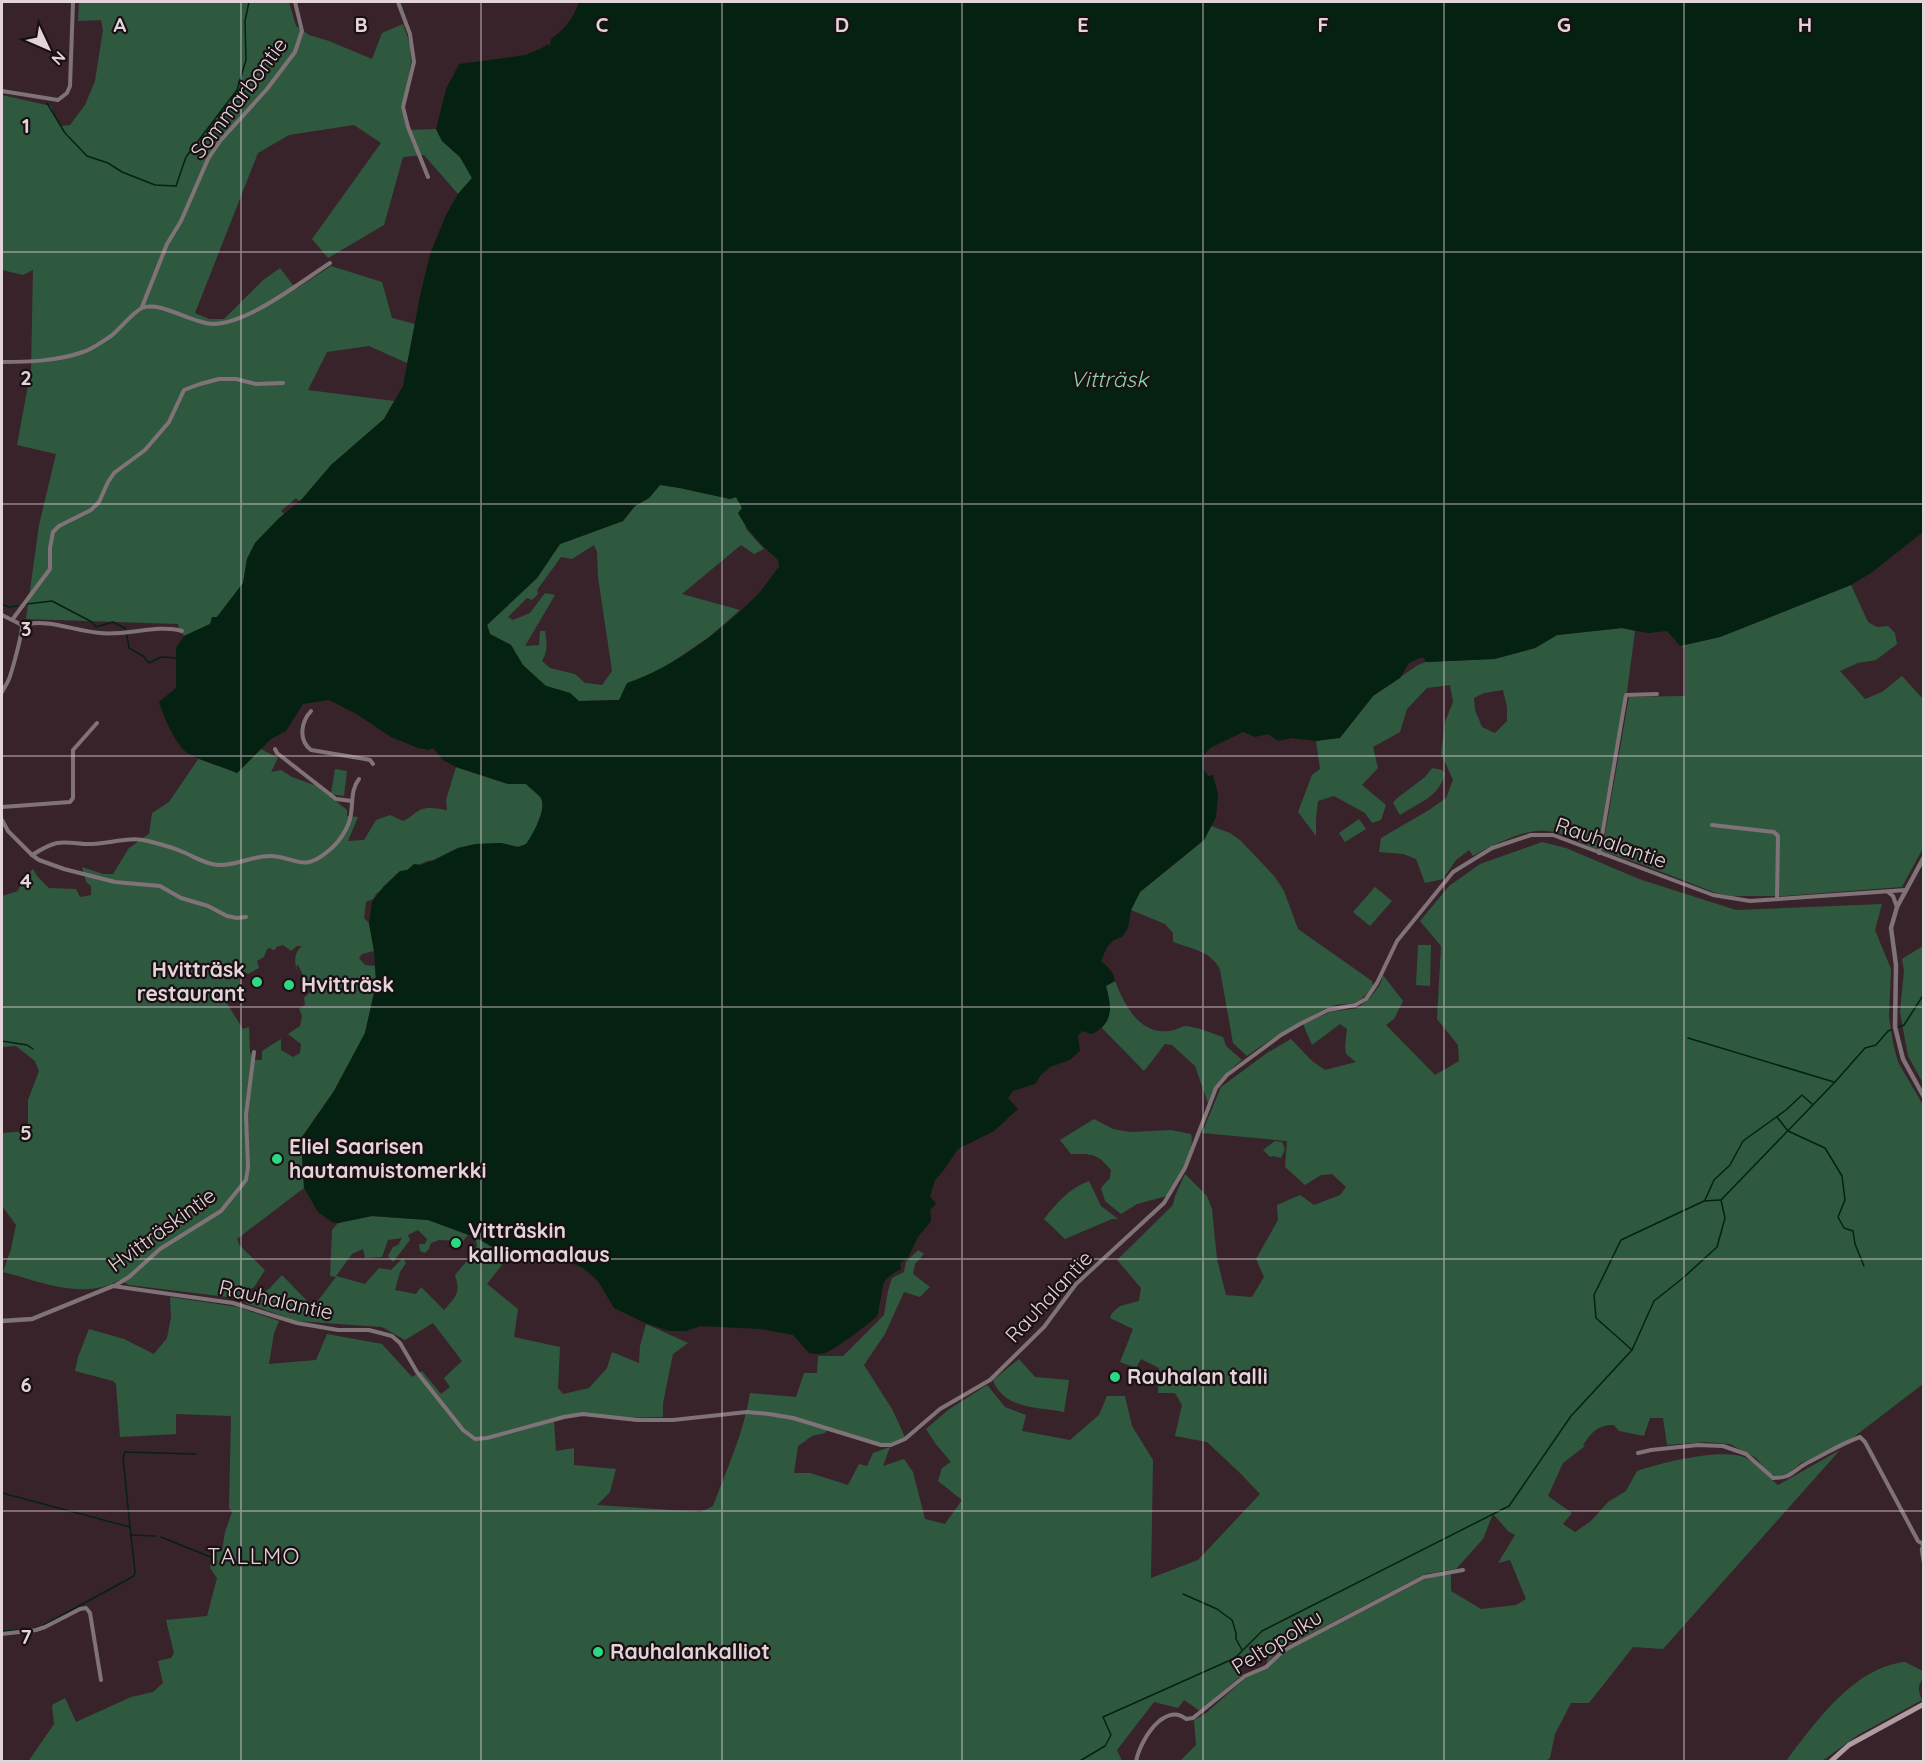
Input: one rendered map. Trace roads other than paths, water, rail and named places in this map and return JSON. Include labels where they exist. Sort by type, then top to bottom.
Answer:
[{"type":"main road","points":[[1830,1761],[1849,1745],[1923,1704]]},
{"type":"street","points":[[2,91],[58,100],[67,93],[70,86],[73,2]]},
{"type":"street","name":"Sommarbontie","points":[[142,308],[167,244],[181,221],[212,153],[267,89],[295,52],[302,36],[295,2]]},
{"type":"street","points":[[398,2],[410,34],[414,62],[403,106],[408,127],[428,177]]},
{"type":"street","points":[[2,362],[44,361],[85,352],[112,335],[142,308],[161,308],[210,324],[226,323],[248,316],[330,263]]},
{"type":"street","points":[[12,620],[50,569],[53,532],[59,526],[91,510],[99,502],[114,473],[145,450],[169,422],[184,390],[219,379],[236,379],[256,384],[283,383]]},
{"type":"street","points":[[2,615],[22,625],[54,624],[102,634],[159,630],[183,631]]},
{"type":"street","points":[[2,692],[12,672],[22,634],[22,625]]},
{"type":"street","points":[[1599,853],[1626,695],[1657,694]]},
{"type":"street","points":[[310,711],[304,722],[302,734],[308,748],[370,760],[373,764]]},
{"type":"street","points":[[2,807],[70,802],[73,798],[74,750],[97,723]]},
{"type":"street","points":[[275,749],[277,753],[336,799],[352,801]]},
{"type":"street","points":[[32,855],[58,843],[90,844],[141,839],[218,865],[240,863],[261,856],[281,857],[309,863],[327,853],[348,826],[353,792],[360,779]]},
{"type":"street","points":[[2,820],[8,831],[39,860],[115,882],[160,886],[227,916],[246,917]]},
{"type":"street","points":[[1712,825],[1774,832],[1778,836],[1777,899]]},
{"type":"street","points":[[2,831],[8,831]]},
{"type":"street","name":"Rauhalantie","points":[[113,1286],[232,1303],[297,1323],[338,1330],[369,1330],[392,1336],[400,1343],[417,1372],[463,1430],[476,1438],[487,1438],[583,1414],[637,1420],[673,1420],[747,1412],[793,1418],[881,1445],[891,1445],[909,1436],[956,1398],[990,1380],[1054,1315],[1076,1284],[1164,1203],[1185,1168],[1207,1110],[1221,1081],[1281,1035],[1300,1024],[1328,1010],[1355,1005],[1366,999],[1377,984],[1397,941],[1454,872],[1492,848],[1531,835],[1553,835],[1719,897],[1750,901],[1906,890]]},
{"type":"street","points":[[1923,857],[1897,907],[1891,928],[1896,965],[1895,1028],[1903,1059],[1923,1097]]},
{"type":"street","points":[[1887,892],[1893,896],[1897,907]]},
{"type":"street","name":"Hvitträskintie","points":[[2,1321],[32,1319],[113,1286],[129,1277],[160,1249],[220,1211],[246,1180],[248,1167],[246,1115],[254,1052]]},
{"type":"street","points":[[1638,1453],[1698,1445],[1723,1446],[1746,1454],[1773,1478],[1782,1478],[1792,1475],[1807,1463],[1860,1437],[1865,1442],[1917,1541],[1923,1544],[1923,1562]]},
{"type":"street","name":"Peltopolku","points":[[1136,1761],[1137,1752],[1143,1741],[1160,1721],[1170,1714],[1180,1714],[1186,1719],[1193,1718],[1245,1676],[1266,1667],[1283,1651],[1306,1638],[1424,1577],[1463,1570]]},
{"type":"street","points":[[2,1634],[36,1630],[86,1608],[90,1613],[101,1680]]},
{"type":"water","name":"Vitträsk","points":[[579,2],[1923,2],[1923,532],[1871,573],[1851,585],[1720,637],[1680,646],[1667,631],[1648,633],[1622,628],[1557,635],[1535,648],[1494,659],[1426,662],[1424,658],[1420,658],[1409,663],[1400,678],[1373,696],[1340,738],[1316,741],[1292,738],[1278,741],[1268,734],[1255,737],[1243,732],[1210,748],[1203,756],[1204,770],[1208,776],[1213,775],[1218,794],[1216,817],[1204,840],[1140,892],[1131,910],[1128,928],[1122,937],[1114,940],[1107,947],[1101,961],[1112,972],[1115,981],[1106,986],[1110,1008],[1108,1019],[1092,1034],[1082,1031],[1078,1036],[1080,1051],[1070,1060],[1050,1067],[1035,1084],[1013,1091],[1008,1098],[1018,1109],[994,1131],[958,1149],[935,1180],[930,1196],[936,1204],[930,1210],[931,1221],[918,1237],[908,1258],[900,1263],[901,1269],[888,1277],[883,1284],[877,1316],[827,1352],[809,1353],[793,1335],[760,1329],[701,1326],[686,1331],[669,1331],[645,1323],[614,1308],[598,1281],[583,1268],[558,1257],[528,1255],[514,1259],[475,1237],[428,1220],[372,1216],[338,1223],[332,1222],[318,1212],[304,1188],[301,1139],[334,1091],[365,1033],[376,984],[369,923],[372,902],[384,886],[400,871],[407,870],[414,864],[421,865],[458,848],[476,844],[501,843],[518,847],[526,844],[541,815],[541,798],[526,784],[508,784],[456,767],[443,760],[433,748],[428,750],[418,748],[391,737],[358,715],[328,700],[303,704],[286,731],[271,739],[237,773],[200,759],[184,750],[171,730],[159,702],[176,688],[176,648],[184,636],[210,624],[212,617],[217,617],[243,583],[247,559],[255,543],[278,519],[302,499],[331,465],[384,419],[403,386],[430,254],[446,215],[458,194],[472,178],[460,157],[442,141],[436,129],[446,89],[459,64],[526,55],[548,44],[550,46],[551,39],[568,23]],"holes":[[[660,485],[730,499],[736,497],[742,508],[738,513],[746,526],[778,560],[779,567],[759,593],[715,633],[681,657],[627,683],[619,700],[579,701],[570,693],[546,686],[523,665],[511,645],[490,634],[487,625],[537,578],[560,544],[623,521],[635,506],[649,498]]]},
{"type":"waterway","points":[[47,103],[65,133],[87,156],[155,185],[176,186],[186,157],[237,90],[246,60],[245,21],[249,2]]},
{"type":"waterway","points":[[27,604],[52,601],[92,622],[96,627],[113,622],[126,629]]},
{"type":"waterway","points":[[2,604],[8,607],[18,606]]},
{"type":"waterway","points":[[127,635],[129,648],[143,656],[149,663],[161,657],[176,658]]},
{"type":"waterway","points":[[1899,1027],[1904,1025],[1924,994]]},
{"type":"waterway","points":[[1078,1762],[1105,1746],[1111,1735],[1103,1717],[1235,1658],[1262,1631],[1509,1506],[1571,1416],[1632,1350],[1654,1301],[1717,1247],[1725,1218],[1721,1200],[1865,1048],[1876,1045],[1891,1030]]},
{"type":"waterway","points":[[1688,1038],[1834,1082]]},
{"type":"waterway","points":[[2,1041],[27,1045],[33,1049]]},
{"type":"waterway","points":[[1705,1200],[1714,1180],[1730,1165],[1743,1141],[1786,1110],[1802,1095],[1812,1104]]},
{"type":"waterway","points":[[1777,1117],[1788,1131],[1825,1148],[1842,1176],[1845,1200],[1838,1217],[1844,1228],[1853,1231],[1855,1244],[1864,1266]]},
{"type":"waterway","points":[[1632,1350],[1596,1318],[1594,1295],[1621,1240],[1704,1201],[1720,1200]]},
{"type":"waterway","points":[[130,1527],[123,1458],[125,1452],[196,1454]]},
{"type":"waterway","points":[[2,1493],[130,1527],[131,1535],[155,1536]]},
{"type":"waterway","points":[[32,1629],[42,1626],[134,1576],[131,1535]]},
{"type":"waterway","points":[[161,1537],[213,1558]]},
{"type":"waterway","points":[[1183,1594],[1217,1609],[1232,1620],[1236,1639],[1242,1650]]},
{"type":"waterway","points":[[2,1631],[25,1630]]},
{"type":"place","name":"Hvitträsk restaurant","points":[[257,982]]},
{"type":"place","name":"Hvitträsk","points":[[289,985]]},
{"type":"place","name":"Eliel Saarisen hautamuistomerkki","points":[[277,1159]]},
{"type":"place","name":"Vitträskin kalliomaalaus","points":[[456,1243]]},
{"type":"place","name":"Rauhalan talli","points":[[1115,1377]]},
{"type":"place","name":"Rauhalankalliot","points":[[598,1652]]},
{"type":"district","name":"TALLMO","points":[[254,1556]]}]
